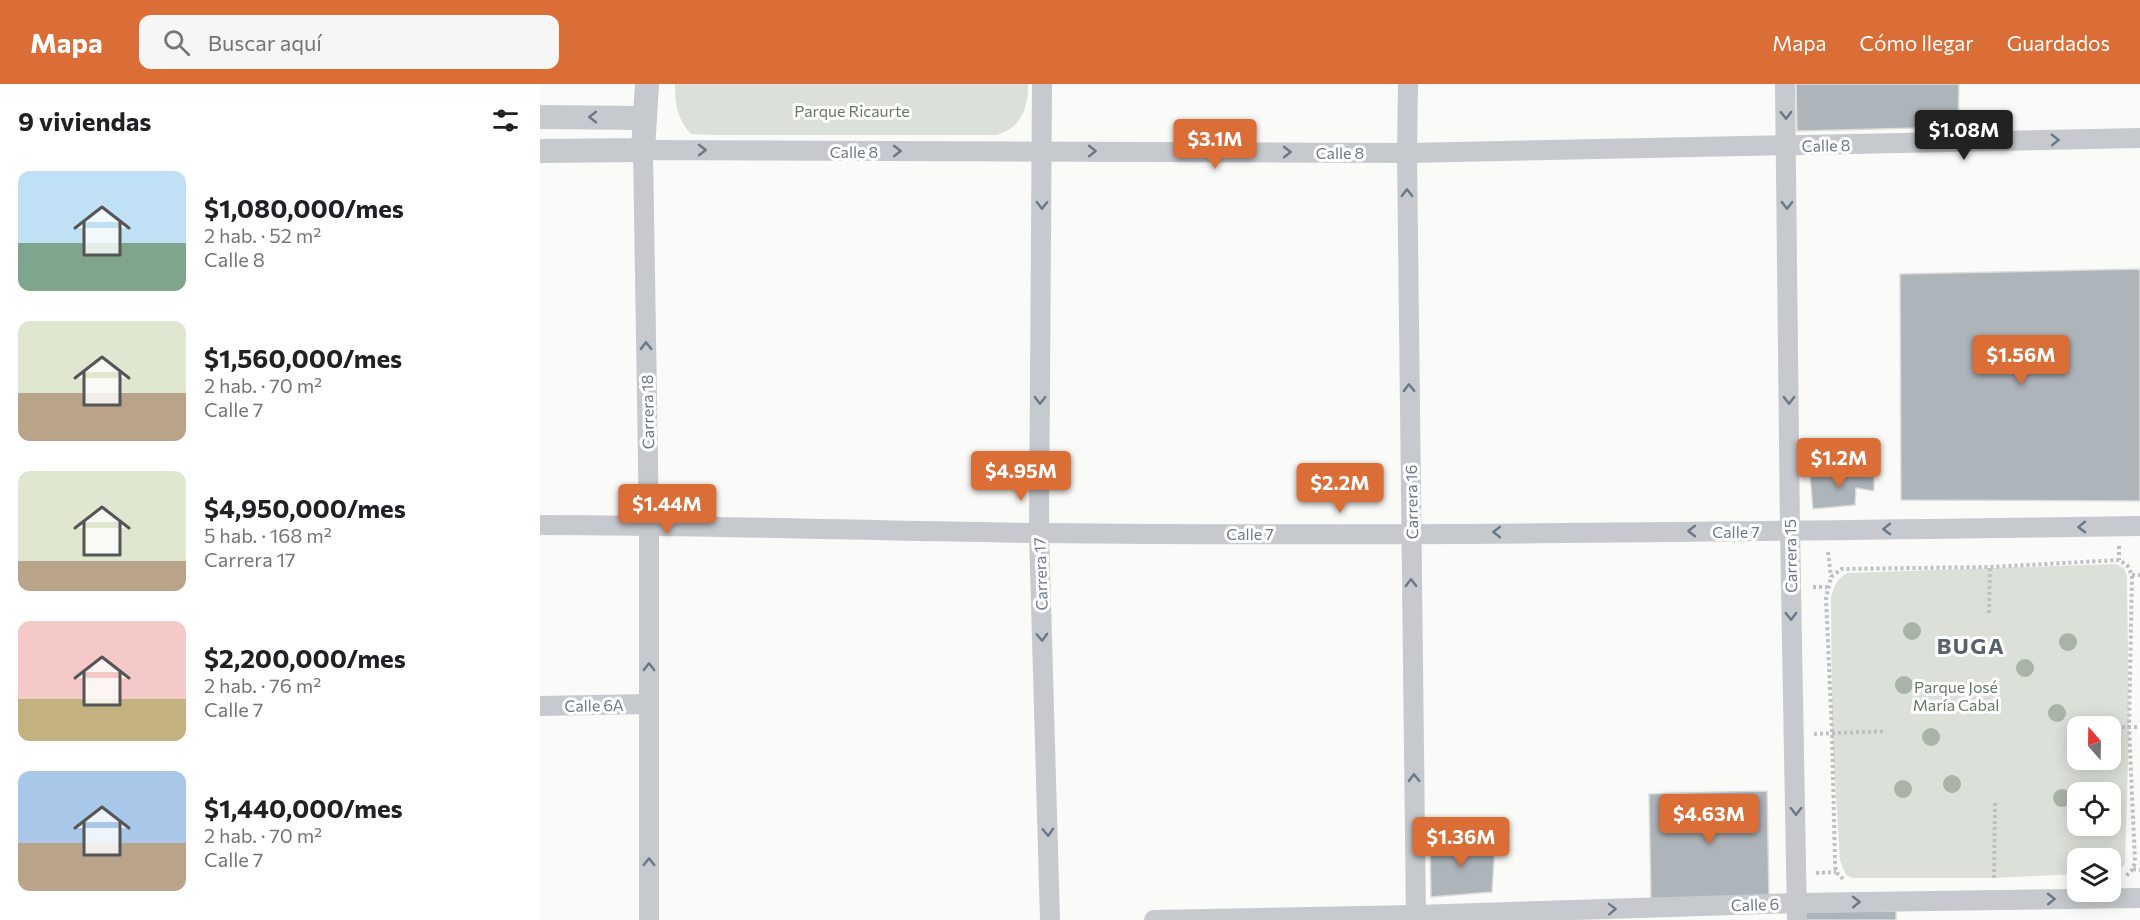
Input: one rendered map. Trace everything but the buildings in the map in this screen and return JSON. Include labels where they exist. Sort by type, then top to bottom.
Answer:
[{"type":"street","name":"Carrera 18","points":[[648,84],[644,150],[649,525],[649,920]]},
{"type":"street","name":"Carrera 17","points":[[1042,84],[1039,533],[1050,920]]},
{"type":"street","name":"Carrera 16","points":[[1408,84],[1416,918]]},
{"type":"street","name":"Carrera 15","points":[[1785,84],[1797,911]]},
{"type":"street","points":[[540,117],[645,118]]},
{"type":"street","name":"Calle 8","points":[[540,151],[1407,153],[2140,138]]},
{"type":"street","name":"Calle 7","points":[[540,525],[1039,533],[1790,531],[2140,526]]},
{"type":"street","name":"Calle 6A","points":[[540,706],[649,704]]},
{"type":"street","name":"Calle 6","points":[[1154,920],[1797,911],[2140,898]]},
{"type":"path","points":[[1849,882],[1836,872],[1835,862],[1826,598],[1831,577],[1841,570],[1990,567],[2119,560],[2127,565],[2132,575],[2128,727],[2135,862],[2128,876],[2121,878]]},
{"type":"path","points":[[1989,614],[1990,567]]},
{"type":"path","points":[[2132,575],[2140,575]]},
{"type":"path","points":[[2121,727],[2140,727]]},
{"type":"path","points":[[1832,733],[1886,731]]},
{"type":"path","points":[[1994,878],[1995,803]]},
{"type":"path","points":[[2133,869],[2140,870]]},
{"type":"green space","name":"Parque Ricaurte","points":[[675,84],[1028,84],[1027,101],[1021,116],[1012,127],[997,135],[715,135],[691,134],[686,128],[678,111]]},
{"type":"green space","name":"Parque José María Cabal","points":[[2116,564],[2124,568],[2127,575],[2129,727],[2125,864],[2121,867],[2121,848],[2067,848],[2067,874],[1994,878],[1853,878],[1846,875],[1840,861],[1832,733],[1831,597],[1836,583],[1847,573]]},
{"type":"district","name":"BUGA","points":[[1971,645]]}]
